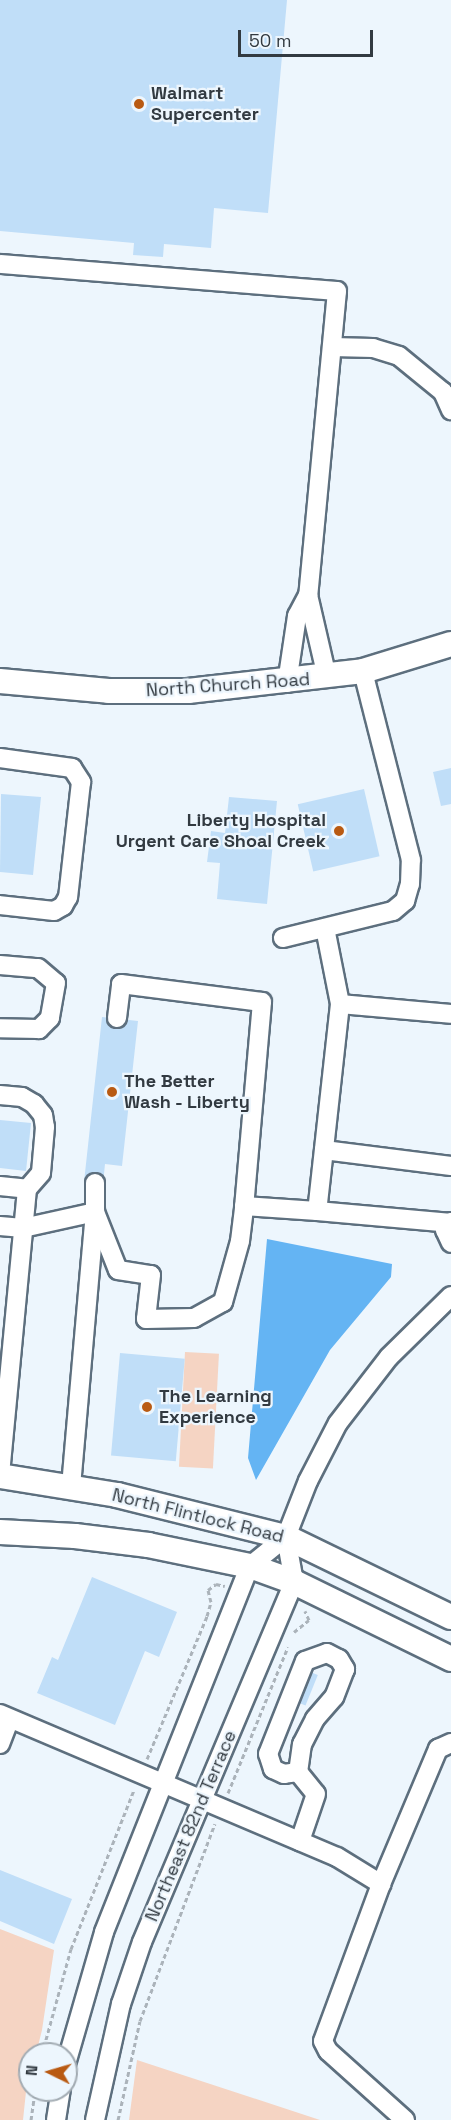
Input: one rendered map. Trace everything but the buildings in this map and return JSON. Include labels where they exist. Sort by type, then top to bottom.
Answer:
[{"type":"main road","name":"North Church Road","points":[[0,681],[151,692],[286,683],[363,671],[451,644]]},
{"type":"main road","name":"North Flintlock Road","points":[[0,1474],[286,1537],[451,1617]]},
{"type":"main road","name":"North Flintlock Road","points":[[0,1532],[85,1537],[250,1566],[289,1592],[451,1659]]},
{"type":"street","points":[[0,264],[337,291],[308,595],[327,677]]},
{"type":"street","points":[[332,347],[373,348],[399,356],[443,392],[451,410]]},
{"type":"street","points":[[286,683],[297,616],[308,595]]},
{"type":"street","points":[[283,938],[393,911],[405,901],[410,884],[411,860],[363,671]]},
{"type":"street","points":[[0,758],[72,768],[81,782],[68,897],[63,906],[54,911],[0,905]]},
{"type":"street","points":[[317,1211],[340,1004],[325,928]]},
{"type":"street","points":[[0,965],[38,968],[56,983],[50,1018],[39,1029],[0,1028]]},
{"type":"street","points":[[95,1212],[118,1270],[150,1275],[146,1319],[194,1318],[223,1302],[240,1241],[262,1002],[121,984],[117,1018]]},
{"type":"street","points":[[340,1004],[451,1014]]},
{"type":"street","points":[[0,1095],[22,1097],[43,1115],[41,1173],[27,1188],[23,1228],[9,1283],[0,1474]]},
{"type":"street","points":[[324,1150],[451,1166]]},
{"type":"street","points":[[71,1488],[95,1212],[95,1184]]},
{"type":"street","points":[[0,1186],[27,1188]]},
{"type":"street","points":[[244,1206],[451,1222],[446,1230],[451,1243]]},
{"type":"street","points":[[0,1226],[23,1228],[95,1212]]},
{"type":"street","points":[[289,1592],[286,1537],[308,1481],[338,1423],[389,1357],[451,1296]]},
{"type":"street","points":[[72,2042],[104,1932],[250,1566],[286,1537]]},
{"type":"street","name":"Northeast 82nd Terrace","points":[[95,2120],[121,2004],[201,1799],[289,1592]]},
{"type":"street","points":[[298,1772],[284,1774],[273,1769],[268,1754],[305,1661],[327,1653],[339,1659],[345,1669],[334,1697],[315,1719],[302,1744],[298,1772],[316,1794],[300,1841]]},
{"type":"street","points":[[0,1744],[5,1717],[165,1782],[338,1857],[381,1884]]},
{"type":"street","points":[[405,2120],[328,2051],[323,2041],[381,1884],[438,1749],[451,1743]]},
{"type":"street","points":[[56,2120],[59,2102]]},
{"type":"path","points":[[45,2042],[71,1949],[141,1772],[207,1616],[211,1602],[208,1590],[216,1584],[241,1589]]},
{"type":"path","points":[[118,2120],[140,2021],[157,1970],[294,1632],[309,1620],[305,1610],[289,1592]]},
{"type":"path","points":[[31,2120],[33,2102]]},
{"type":"shaded area","points":[[185,1352],[219,1354],[213,1469],[179,1467]]},
{"type":"shaded area","points":[[0,1929],[54,1950],[39,2042],[18,2042],[18,2102],[25,2102],[23,2120],[0,2120]]},
{"type":"shaded area","points":[[137,2060],[320,2120],[129,2120]]},
{"type":"water","points":[[267,1239],[392,1264],[391,1277],[330,1350],[256,1480],[248,1458]]},
{"type":"place","name":"Walmart Supercenter","points":[[139,104]]},
{"type":"place","name":"Liberty Hospital Urgent Care Shoal Creek","points":[[339,831]]},
{"type":"place","name":"The Better Wash - Liberty","points":[[112,1092]]},
{"type":"place","name":"The Learning Experience","points":[[147,1407]]}]
